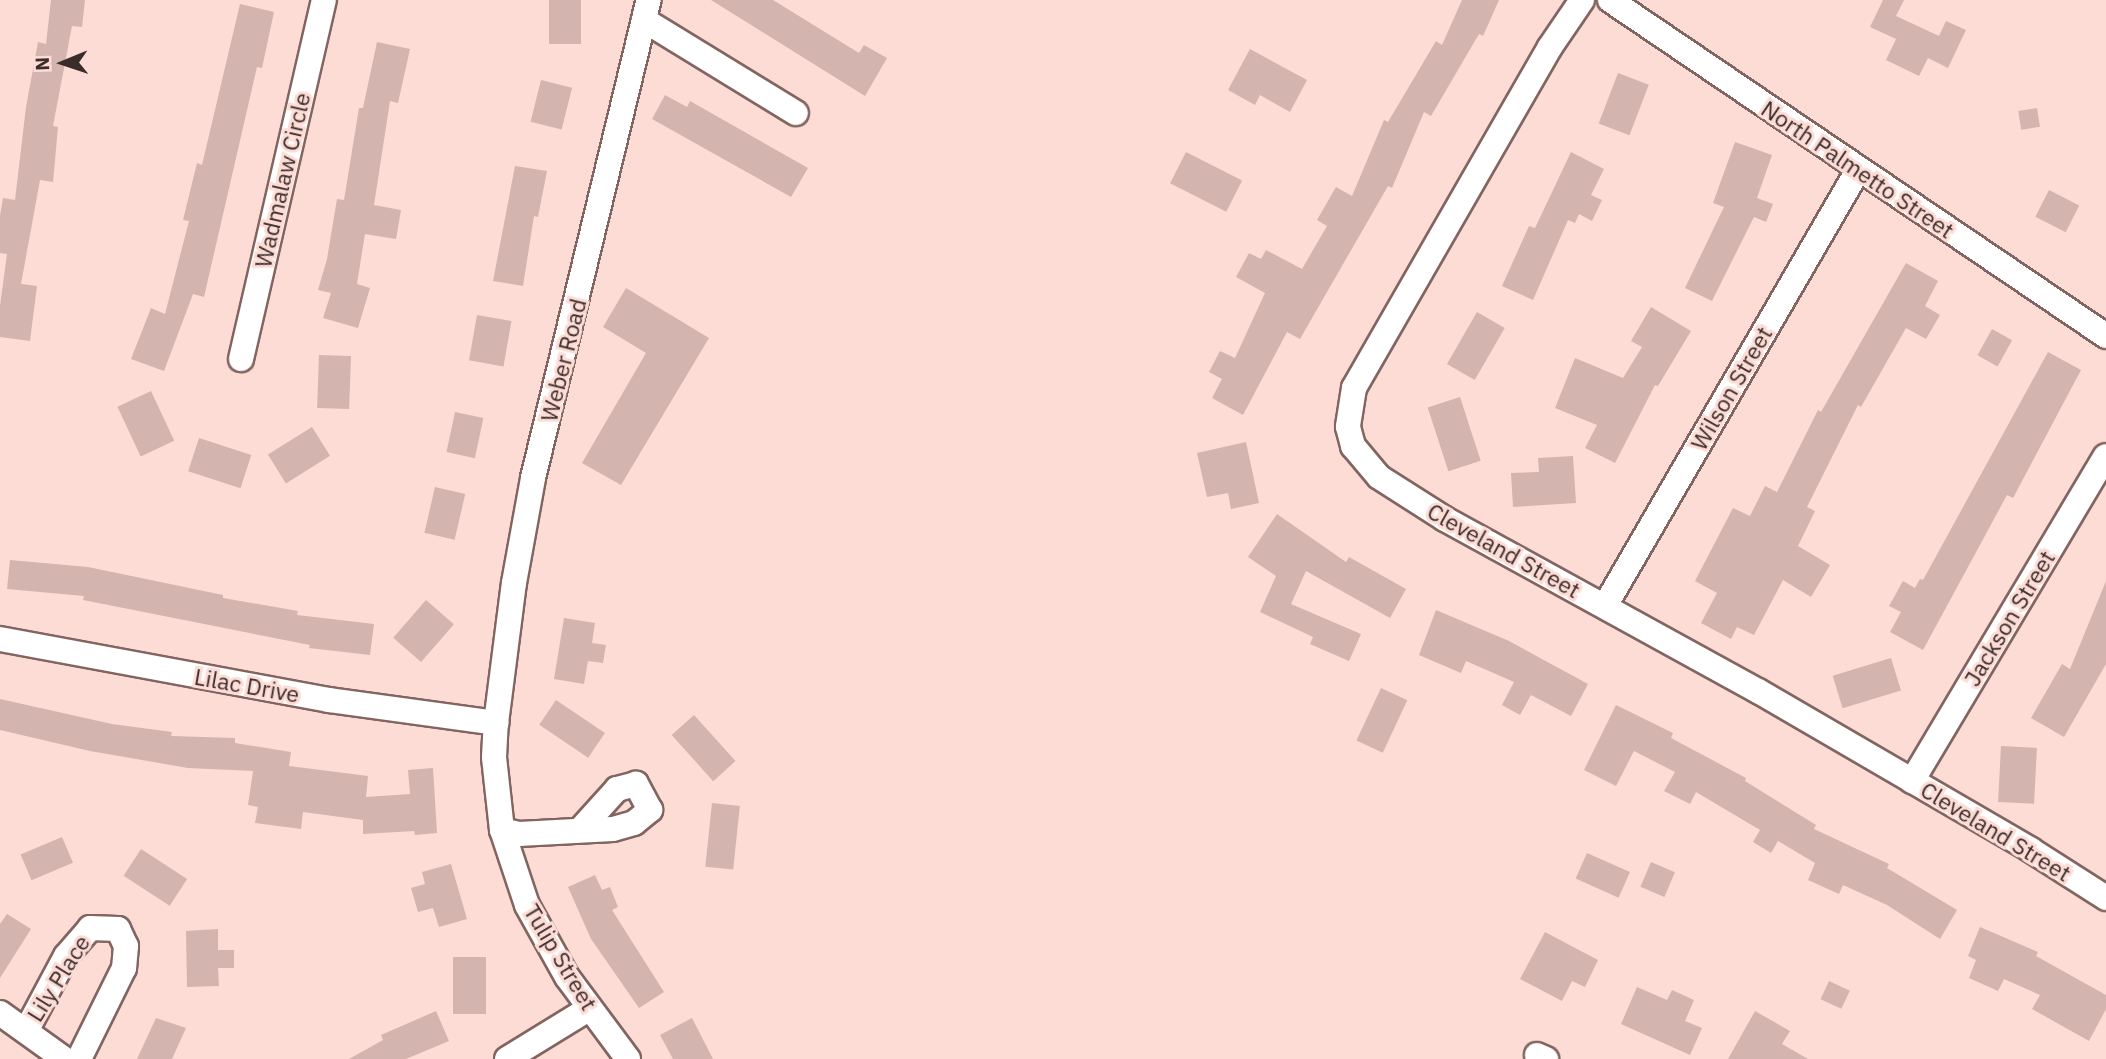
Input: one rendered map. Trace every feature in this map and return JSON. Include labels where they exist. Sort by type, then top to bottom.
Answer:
[{"type":"street","name":"Wadmalaw Circle","points":[[241,359],[324,0]]},
{"type":"street","name":"Cleveland Street","points":[[1582,0],[1550,47],[1353,388],[1348,427],[1353,446],[1379,477],[1446,519],[1912,781],[2106,898]]},
{"type":"street","name":"North Palmetto Street","points":[[1610,0],[2106,336]]},
{"type":"street","points":[[646,10],[796,113]]},
{"type":"street","name":"Weber Road","points":[[496,723],[514,583],[534,478],[646,10]]},
{"type":"street","name":"Wilson Street","points":[[1605,606],[1858,170]]},
{"type":"street","name":"Jackson Street","points":[[1912,781],[2106,456]]},
{"type":"street","name":"Lilac Drive","points":[[0,639],[328,700],[496,723]]},
{"type":"street","name":"Tulip Street","points":[[496,723],[494,757],[502,830],[527,905],[567,977],[628,1059]]},
{"type":"street","points":[[502,830],[519,834],[580,830]]},
{"type":"street","name":"Lily Place","points":[[26,1031],[66,956],[90,928],[118,929],[125,946],[124,968],[79,1059]]},
{"type":"street","points":[[506,1059],[590,1008]]},
{"type":"street","points":[[0,1013],[64,1059]]},
{"type":"building","points":[[51,0],[85,0],[82,27],[72,26],[53,126],[58,127],[53,182],[40,180],[21,284],[37,286],[30,341],[0,337],[0,306],[7,254],[0,253],[0,216],[3,198],[15,200],[26,107],[38,42],[46,44]]},
{"type":"building","points":[[549,0],[581,0],[581,44],[549,44]]},
{"type":"building","points":[[711,0],[773,0],[859,53],[864,45],[887,58],[865,96]]},
{"type":"building","points":[[1462,0],[1499,0],[1483,36],[1479,34],[1431,116],[1424,112],[1392,188],[1388,186],[1300,339],[1287,332],[1243,415],[1212,398],[1222,379],[1209,372],[1220,351],[1235,358],[1265,293],[1236,277],[1249,253],[1261,259],[1266,250],[1302,269],[1327,226],[1317,220],[1336,187],[1352,196],[1384,120],[1388,122],[1436,41],[1442,45]]},
{"type":"building","points":[[1883,0],[1904,0],[1896,16],[1939,36],[1946,21],[1966,30],[1948,68],[1928,58],[1919,76],[1886,60],[1896,39],[1870,27]]},
{"type":"building","points":[[240,4],[274,12],[262,68],[257,67],[204,297],[193,294],[164,371],[131,359],[151,308],[165,314],[189,221],[183,220],[197,163],[202,165]]},
{"type":"building","points":[[377,42],[410,49],[398,103],[390,101],[374,205],[401,210],[396,239],[365,234],[357,284],[370,288],[358,328],[323,318],[331,293],[318,290],[327,259],[337,199],[344,200],[359,108],[363,108]]},
{"type":"building","points":[[1250,49],[1307,80],[1290,112],[1260,95],[1255,105],[1228,90]]},
{"type":"building","points":[[1618,73],[1649,85],[1629,135],[1599,123]]},
{"type":"building","points":[[541,80],[572,88],[562,129],[531,122]]},
{"type":"building","points":[[665,95],[687,107],[690,101],[808,168],[791,197],[652,119]]},
{"type":"building","points":[[2037,108],[2040,127],[2021,130],[2018,111]]},
{"type":"building","points":[[1735,142],[1772,155],[1757,198],[1773,204],[1766,222],[1754,217],[1712,301],[1685,288],[1724,207],[1713,203]]},
{"type":"building","points":[[1186,152],[1242,181],[1226,212],[1170,183]]},
{"type":"building","points":[[1571,152],[1604,169],[1591,195],[1602,200],[1592,221],[1579,214],[1575,223],[1568,220],[1533,300],[1502,286],[1529,226],[1535,228]]},
{"type":"building","points":[[515,166],[547,171],[538,217],[534,216],[523,286],[493,281]]},
{"type":"building","points":[[2049,190],[2079,205],[2066,232],[2035,217]]},
{"type":"building","points":[[1906,263],[1938,281],[1925,306],[1940,315],[1926,339],[1906,328],[1861,407],[1858,405],[1807,507],[1815,511],[1798,546],[1830,565],[1811,597],[1783,580],[1754,635],[1737,627],[1731,639],[1701,623],[1717,593],[1695,581],[1733,508],[1750,516],[1765,486],[1777,492],[1818,410],[1821,412]]},
{"type":"building","points":[[626,288],[709,338],[621,485],[582,463],[646,353],[603,327]]},
{"type":"building","points":[[1651,307],[1691,331],[1658,386],[1655,385],[1615,463],[1585,448],[1597,425],[1555,408],[1575,358],[1623,378],[1642,347],[1631,341]]},
{"type":"building","points":[[1477,312],[1505,328],[1475,380],[1447,364]]},
{"type":"building","points":[[477,315],[511,321],[503,366],[469,360]]},
{"type":"building","points":[[1992,329],[2012,340],[1998,366],[1977,355]]},
{"type":"building","points":[[2048,352],[2081,370],[2013,498],[2007,495],[1923,650],[1890,632],[1901,612],[1889,606],[1903,581],[1915,588],[1920,579],[1923,580]]},
{"type":"building","points":[[319,355],[351,356],[349,409],[317,408]]},
{"type":"building","points":[[151,391],[174,441],[141,456],[117,407]]},
{"type":"building","points":[[1460,397],[1481,461],[1448,471],[1428,408]]},
{"type":"building","points":[[455,412],[483,418],[475,458],[446,452]]},
{"type":"building","points":[[312,427],[330,456],[286,483],[268,455]]},
{"type":"building","points":[[199,438],[251,455],[240,488],[188,471]]},
{"type":"building","points":[[1246,442],[1259,503],[1231,509],[1228,493],[1207,497],[1197,453]]},
{"type":"building","points":[[1573,456],[1576,503],[1513,507],[1511,473],[1539,472],[1538,458]]},
{"type":"building","points":[[435,487],[465,494],[455,540],[424,533]]},
{"type":"building","points":[[1277,514],[1346,562],[1349,557],[1406,589],[1390,618],[1306,571],[1291,604],[1361,634],[1349,661],[1310,644],[1313,637],[1260,612],[1276,576],[1248,557]]},
{"type":"building","points":[[10,560],[88,567],[223,595],[223,598],[298,611],[297,615],[374,624],[370,655],[309,648],[310,645],[83,600],[84,596],[7,589]]},
{"type":"building","points":[[2106,581],[2106,664],[2064,737],[2031,718],[2062,664],[2070,669]]},
{"type":"building","points":[[426,600],[454,624],[421,662],[393,638]]},
{"type":"building","points":[[1436,610],[1509,641],[1588,684],[1571,716],[1531,695],[1520,715],[1502,705],[1514,682],[1466,661],[1461,673],[1419,655]]},
{"type":"building","points":[[564,618],[595,623],[592,643],[606,645],[603,663],[588,661],[584,684],[554,679]]},
{"type":"building","points":[[1891,658],[1901,691],[1843,708],[1833,676]]},
{"type":"building","points":[[1381,688],[1407,700],[1383,753],[1356,741]]},
{"type":"building","points":[[0,699],[112,724],[172,732],[171,736],[235,738],[235,743],[291,752],[289,766],[368,776],[366,797],[410,794],[408,770],[433,768],[437,833],[415,835],[414,831],[363,834],[363,820],[303,812],[301,829],[255,823],[258,807],[248,805],[253,771],[188,768],[90,751],[0,730]]},
{"type":"building","points":[[556,700],[605,733],[588,758],[539,725]]},
{"type":"building","points":[[1616,705],[1673,733],[1671,738],[1746,778],[1745,781],[1816,825],[1814,829],[1889,864],[1887,868],[1957,910],[1940,939],[1887,905],[1843,885],[1839,894],[1808,880],[1815,863],[1778,841],[1771,853],[1753,842],[1760,830],[1696,792],[1690,804],[1664,791],[1675,772],[1634,751],[1616,786],[1584,770]]},
{"type":"building","points":[[694,715],[735,761],[713,781],[672,735]]},
{"type":"building","points":[[2001,746],[2037,748],[2034,804],[1998,802]]},
{"type":"building","points":[[712,803],[740,806],[733,870],[705,867]]},
{"type":"building","points":[[62,837],[73,863],[32,880],[21,855]]},
{"type":"building","points":[[141,849],[187,879],[170,906],[124,876]]},
{"type":"building","points":[[1587,853],[1630,872],[1619,898],[1576,879]]},
{"type":"building","points":[[1651,862],[1675,872],[1664,897],[1640,887]]},
{"type":"building","points":[[451,864],[467,919],[439,927],[433,908],[418,912],[411,888],[425,884],[422,872]]},
{"type":"building","points":[[595,875],[602,890],[610,887],[618,907],[612,910],[664,992],[639,1008],[591,939],[568,887]]},
{"type":"building","points":[[7,914],[31,929],[0,978],[0,924]]},
{"type":"building","points":[[1980,927],[2038,952],[2036,956],[2106,995],[2106,1009],[2089,1041],[2032,1009],[2040,995],[2004,979],[1998,991],[1969,978],[1976,960],[1968,956]]},
{"type":"building","points":[[218,929],[218,950],[234,950],[234,968],[218,968],[219,986],[187,987],[186,931]]},
{"type":"building","points":[[1545,932],[1598,960],[1585,987],[1572,981],[1562,1001],[1520,979]]},
{"type":"building","points":[[453,957],[486,957],[486,1014],[453,1014]]},
{"type":"building","points":[[1829,981],[1850,991],[1841,1009],[1821,999]]},
{"type":"building","points":[[1637,987],[1667,1000],[1672,990],[1694,1000],[1685,1021],[1702,1028],[1690,1055],[1621,1024]]},
{"type":"building","points":[[436,1011],[449,1041],[406,1059],[349,1059],[383,1040],[381,1035]]},
{"type":"building","points":[[1755,1011],[1790,1031],[1782,1044],[1808,1059],[1728,1059]]},
{"type":"building","points":[[156,1018],[186,1028],[172,1059],[137,1059]]},
{"type":"building","points":[[692,1018],[713,1059],[673,1059],[660,1035]]}]
